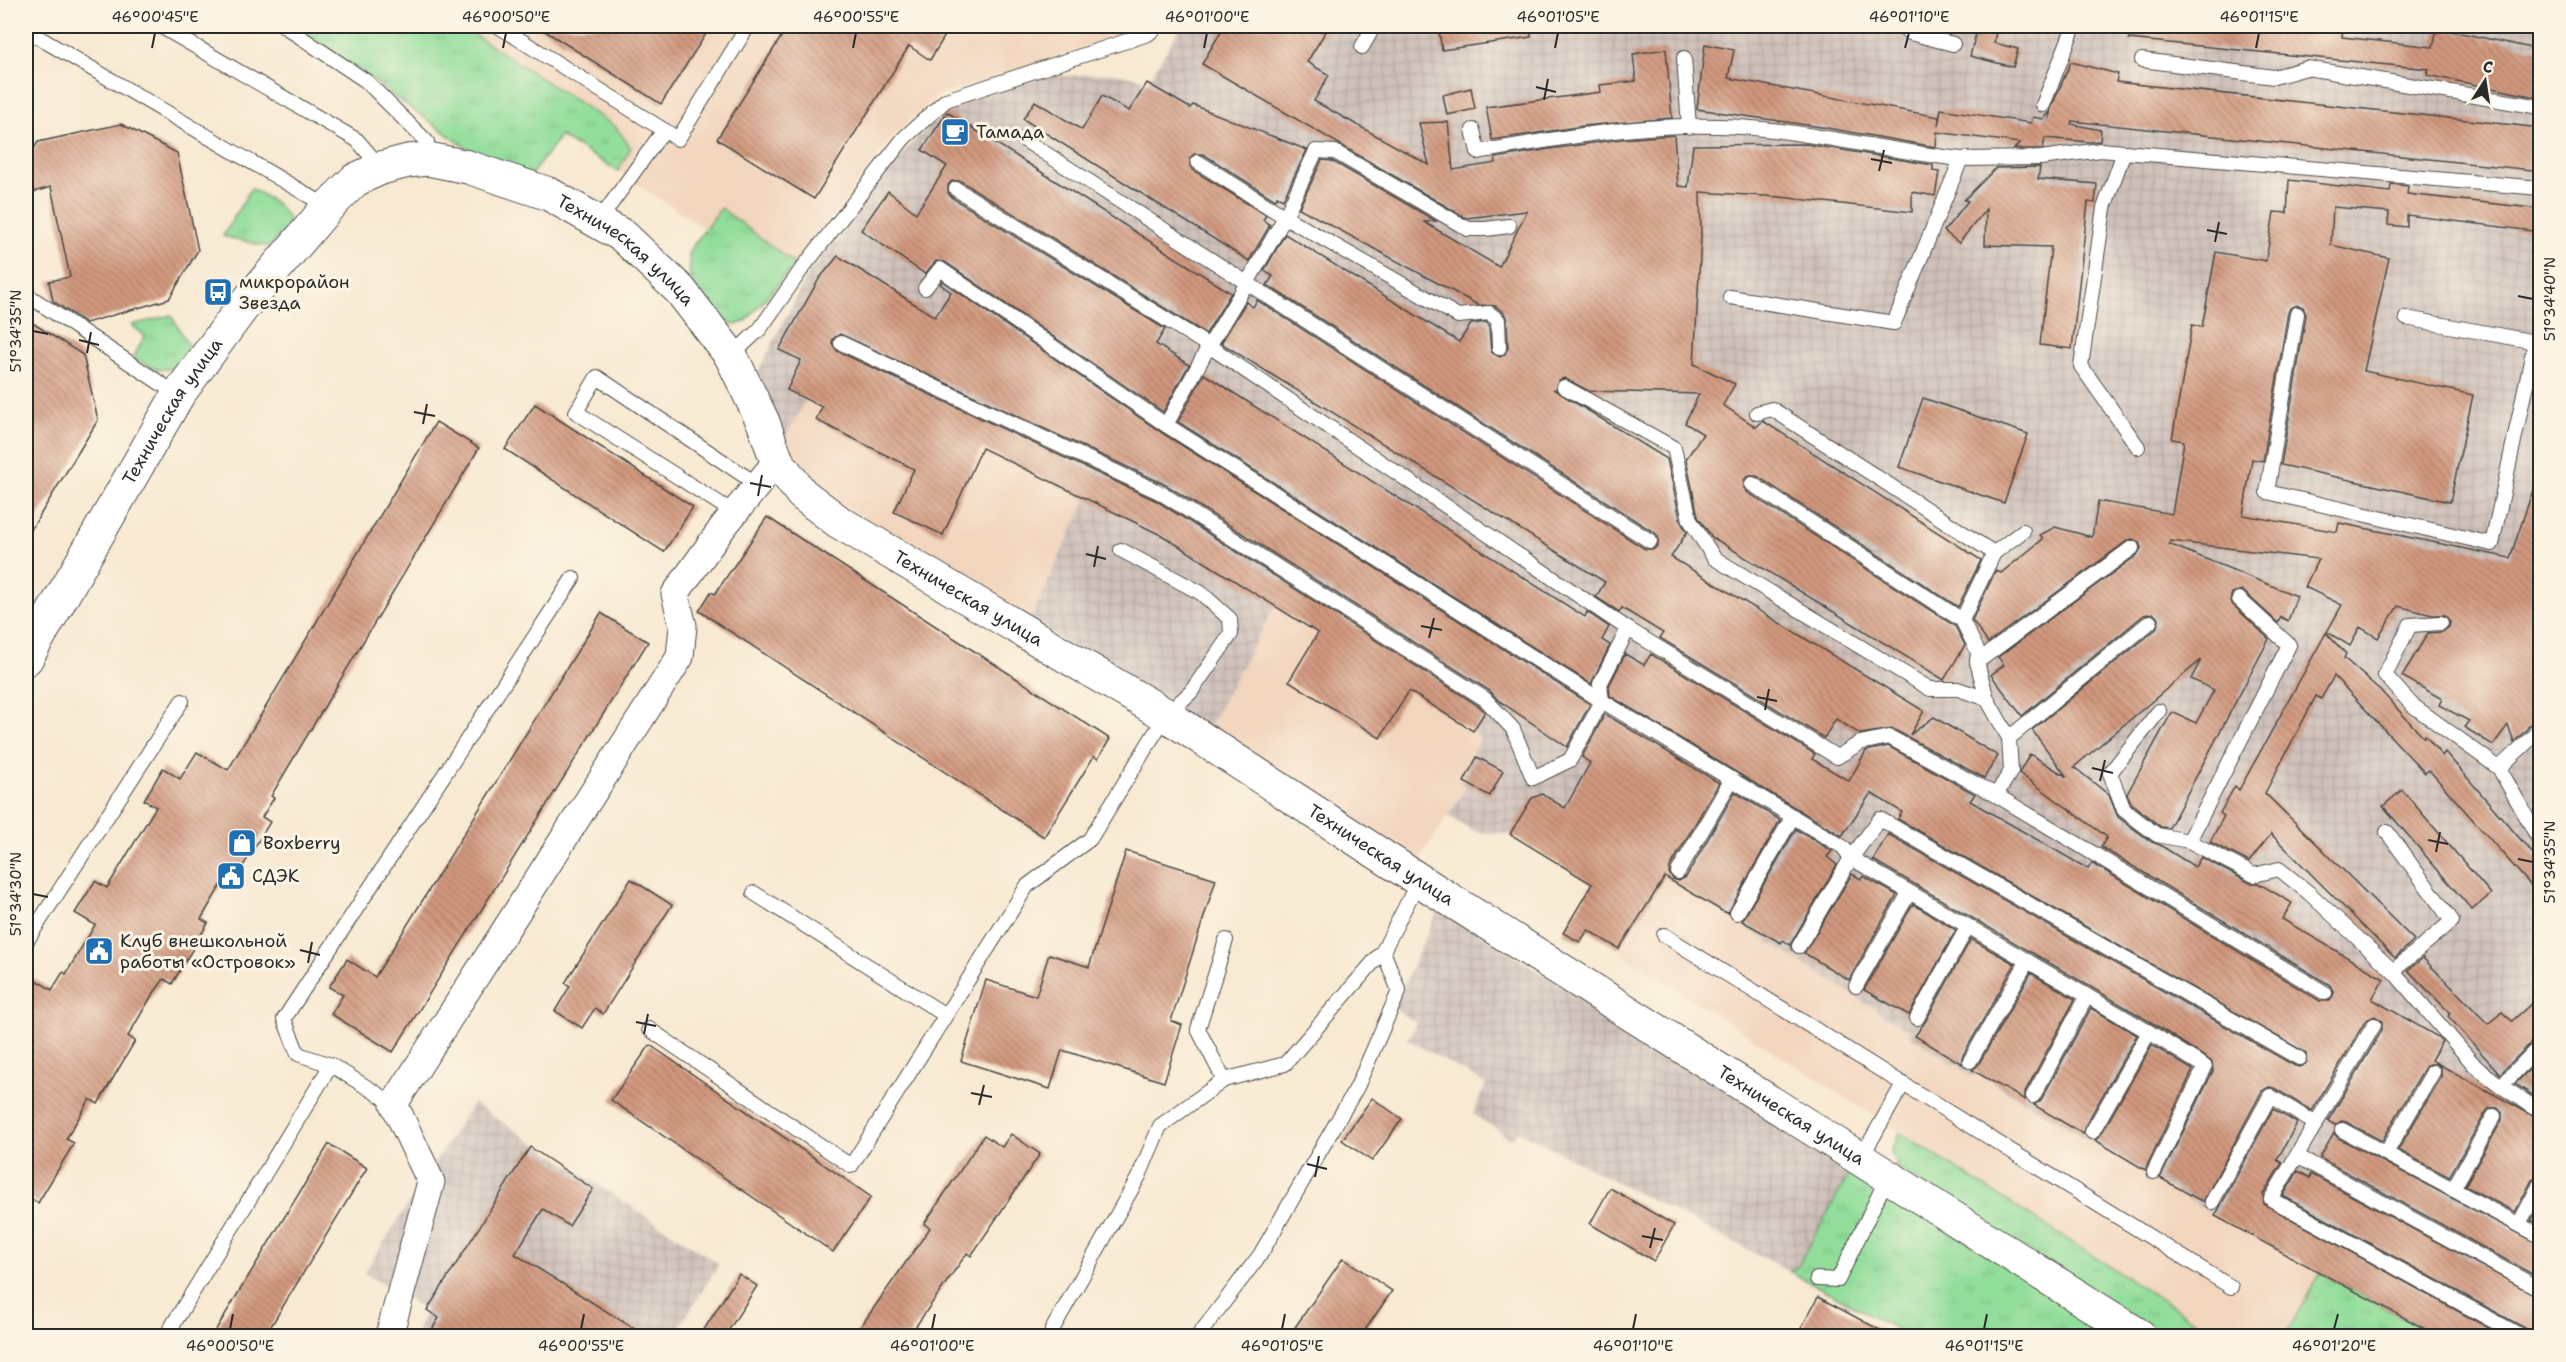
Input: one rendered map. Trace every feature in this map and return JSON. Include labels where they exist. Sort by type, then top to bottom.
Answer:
[{"type":"street","name":"Техническая улица","points":[[26,659],[178,395],[242,308],[328,207],[355,180],[381,168],[428,159],[468,166],[549,194],[623,236],[680,290],[731,356],[763,422],[767,473],[802,494],[839,522],[1166,715],[1419,880],[2140,1336]]},
{"type":"street","points":[[389,1336],[393,1331],[431,1182],[394,1104],[680,657],[683,626],[675,594],[723,527],[767,473]]},
{"type":"lane","points":[[160,26],[357,140],[381,168]]},
{"type":"lane","points":[[284,26],[366,81],[427,142],[428,159]]},
{"type":"lane","points":[[498,26],[678,139],[748,26]]},
{"type":"lane","points":[[731,356],[760,329],[801,270],[904,138],[946,100],[1148,34],[1157,26]]},
{"type":"lane","points":[[1362,47],[1374,26]]},
{"type":"lane","points":[[1901,26],[1910,33],[1953,44]]},
{"type":"lane","points":[[2043,105],[2074,26]]},
{"type":"lane","points":[[26,30],[328,207]]},
{"type":"lane","points":[[1684,58],[1689,127]]},
{"type":"lane","points":[[2142,60],[2274,77],[2307,68],[2541,107]]},
{"type":"lane","points":[[1473,130],[1478,152],[1580,135],[1689,127],[1762,129],[1961,159],[2041,158],[2101,150],[2541,188]]},
{"type":"lane","points":[[598,222],[664,130]]},
{"type":"lane","points":[[1023,139],[1650,541]]},
{"type":"lane","points":[[1166,425],[1209,346],[1285,218],[1316,151],[1335,152],[1468,229],[1509,226]]},
{"type":"lane","points":[[2124,152],[2104,208],[2081,366],[2139,447]]},
{"type":"lane","points":[[1730,297],[1894,323],[1961,159]]},
{"type":"lane","points":[[1198,162],[1285,218],[1458,316],[1489,313],[1498,320],[1498,348]]},
{"type":"lane","points":[[956,189],[1209,346],[1629,629],[1837,757],[1860,743],[1889,737],[1996,795],[2325,993]]},
{"type":"lane","points":[[925,288],[940,269],[1166,425],[1602,701],[1843,847],[1851,858],[2205,1067],[2154,1172]]},
{"type":"lane","points":[[26,294],[178,395]]},
{"type":"lane","points":[[2297,314],[2267,492],[2492,544],[2538,339],[2406,318]]},
{"type":"lane","points":[[841,343],[1161,494],[1485,699],[1512,729],[1533,778],[1570,760],[1602,701],[1600,684],[1629,629]]},
{"type":"lane","points":[[735,514],[576,412],[597,377],[767,473]]},
{"type":"lane","points":[[1564,387],[1674,448],[1690,520],[1714,558],[1930,688],[1958,689],[1987,699]]},
{"type":"lane","points":[[1757,413],[1772,408],[1994,553]]},
{"type":"lane","points":[[1752,484],[1962,620],[1978,652],[1977,662],[1987,699],[2009,738],[2011,771],[1996,795]]},
{"type":"lane","points":[[1962,620],[1994,553],[2023,531]]},
{"type":"lane","points":[[1977,662],[2132,548]]},
{"type":"lane","points":[[649,1029],[851,1166],[1027,886],[1090,838],[1166,715],[1191,692],[1231,634],[1230,619],[1201,593],[1121,550]]},
{"type":"lane","points":[[394,1104],[331,1065],[298,1054],[284,1018],[573,578]]},
{"type":"lane","points":[[2189,841],[2289,645],[2239,598]]},
{"type":"lane","points":[[2009,738],[2150,622]]},
{"type":"lane","points":[[2441,623],[2410,625],[2385,675],[2412,705],[2499,768],[2541,841]]},
{"type":"lane","points":[[26,942],[182,701]]},
{"type":"lane","points":[[2159,711],[2110,772],[2124,810],[2157,835],[2189,841],[2254,875],[2279,869],[2308,892],[2393,971],[2476,1067],[2500,1086],[2541,1110]]},
{"type":"lane","points":[[2499,768],[2541,730]]},
{"type":"lane","points":[[1678,872],[1732,779]]},
{"type":"lane","points":[[1737,913],[1793,816]]},
{"type":"lane","points":[[1799,946],[1851,858],[1880,819],[2299,1058]]},
{"type":"lane","points":[[2387,832],[2452,921],[2393,971]]},
{"type":"lane","points":[[1052,1336],[1052,1330],[1138,1176],[1160,1126],[1224,1080],[1285,1064],[1383,951],[1419,880]]},
{"type":"lane","points":[[754,893],[945,1015]]},
{"type":"lane","points":[[1856,986],[1909,893]]},
{"type":"lane","points":[[1917,1018],[1968,926]]},
{"type":"lane","points":[[1664,935],[2231,1287]]},
{"type":"lane","points":[[1224,1080],[1198,1029],[1226,940]]},
{"type":"lane","points":[[1198,1336],[1260,1254],[1357,1087],[1399,992],[1383,951]]},
{"type":"lane","points":[[1970,1061],[2027,962]]},
{"type":"lane","points":[[2033,1096],[2087,996]]},
{"type":"lane","points":[[2374,1025],[2271,1199],[2521,1336]]},
{"type":"lane","points":[[2092,1132],[2149,1032]]},
{"type":"lane","points":[[2500,1086],[2541,1046]]},
{"type":"lane","points":[[166,1336],[331,1065]]},
{"type":"lane","points":[[2386,1154],[2433,1072]]},
{"type":"lane","points":[[1861,1158],[1904,1084]]},
{"type":"lane","points":[[2212,1202],[2270,1096],[2316,1124]]},
{"type":"lane","points":[[2453,1189],[2494,1116]]},
{"type":"lane","points":[[2342,1130],[2541,1236]]},
{"type":"lane","points":[[2297,1156],[2541,1289]]},
{"type":"lane","points":[[1817,1279],[1838,1280],[1888,1176]]},
{"type":"lane","points":[[2519,1224],[2541,1184]]},
{"type":"shaded area","points":[[461,26],[1136,26],[1071,52],[937,96],[897,132],[795,264],[721,208],[705,229],[618,171],[630,148],[616,127]]},
{"type":"shaded area","points":[[1181,26],[2540,26],[2540,1336],[2438,1336],[2215,1216],[1976,1073],[1972,1076],[1908,1035],[1910,1031],[1665,877],[1642,915],[1511,834],[1476,832],[1448,816],[1466,787],[1459,782],[1480,739],[1473,731],[1275,606],[1206,732],[1030,620],[1086,500],[823,369],[784,440],[758,372],[807,276],[909,146],[947,107],[1043,77],[1114,73],[1140,78],[1147,83]]},
{"type":"shaded area","points":[[823,369],[1087,500],[1030,620],[818,489],[797,468],[784,440]]},
{"type":"shaded area","points":[[1275,606],[1473,731],[1480,740],[1459,782],[1466,786],[1418,863],[1206,732]]},
{"type":"shaded area","points":[[1665,877],[1911,1031],[1909,1034],[2215,1216],[2320,1273],[2285,1336],[2219,1336],[1620,953]]},
{"type":"shaded area","points":[[1439,908],[1852,1169],[1797,1267],[1789,1271],[1518,1131],[1511,1139],[1473,1114],[1486,1084],[1408,1040],[1416,1023],[1393,1008]]},
{"type":"shaded area","points":[[473,1103],[719,1264],[674,1336],[414,1336],[426,1310],[364,1273]]},
{"type":"green space","points":[[297,26],[461,26],[616,127],[631,148],[618,171],[560,136],[531,175],[472,152]]},
{"type":"green space","points":[[251,188],[276,203],[289,219],[285,231],[269,247],[223,236]]},
{"type":"green space","points":[[721,208],[795,264],[746,321],[736,325],[720,321],[690,279],[689,251]]},
{"type":"green space","points":[[171,315],[190,348],[176,368],[157,370],[133,358],[145,336],[132,325]]},
{"type":"green space","points":[[1900,1133],[2219,1336],[2163,1336],[1896,1167],[1891,1151]]},
{"type":"green space","points":[[1852,1169],[2118,1336],[1909,1336],[1789,1271],[1797,1267]]},
{"type":"green space","points":[[2320,1273],[2438,1336],[2285,1336]]},
{"type":"building","points":[[537,26],[711,26],[661,104]]},
{"type":"building","points":[[788,26],[951,26],[930,60],[909,46],[814,199],[717,139]]},
{"type":"building","points":[[1224,26],[1329,26],[1307,62],[1329,75],[1314,101],[1429,165],[1419,123],[1448,122],[1453,170],[1496,163],[1495,158],[1550,149],[1621,139],[1674,135],[1678,186],[1688,187],[1693,145],[1806,144],[1933,165],[1933,171],[1939,172],[1935,196],[1912,192],[1912,212],[1780,197],[1700,192],[1701,238],[1694,364],[1735,384],[1723,405],[1756,427],[1763,421],[1981,560],[1958,607],[1757,476],[1748,476],[1744,480],[1744,488],[1747,492],[1955,626],[1965,645],[1944,680],[1712,537],[1698,517],[1686,459],[1703,434],[1685,423],[1699,394],[1589,391],[1564,378],[1559,380],[1556,390],[1553,389],[1667,459],[1681,522],[1687,532],[1671,557],[1924,711],[1910,735],[1934,717],[1998,756],[1984,778],[1893,729],[1860,734],[1836,719],[1824,738],[1660,638],[1663,633],[1622,608],[1619,612],[1596,597],[1605,582],[1221,343],[1246,302],[1253,307],[1257,300],[1645,549],[1654,549],[1658,545],[1658,537],[1655,533],[1267,285],[1273,276],[1264,271],[1285,234],[1459,342],[1471,324],[1486,322],[1489,325],[1491,352],[1500,357],[1508,348],[1507,320],[1504,313],[1495,306],[1478,305],[1299,208],[1322,160],[1332,161],[1436,221],[1424,222],[1499,267],[1527,211],[1466,218],[1202,64]]},
{"type":"building","points":[[1438,26],[1531,26],[1531,37],[1442,50]]},
{"type":"building","points":[[1978,26],[1997,26],[1994,43],[2018,49],[2013,67],[1970,56]]},
{"type":"building","points":[[2129,26],[2343,26],[2342,37],[2433,47],[2437,28],[2541,50],[2541,98],[2427,75],[2429,69],[2129,39]]},
{"type":"building","points":[[1705,44],[1734,50],[1728,78],[1939,117],[1938,126],[1941,109],[2031,123],[2033,117],[2044,119],[2050,112],[2049,120],[2051,108],[2071,62],[2118,74],[2116,82],[2541,128],[2541,171],[2072,121],[2071,124],[2101,130],[2100,141],[2045,138],[2043,149],[2014,149],[2020,143],[1937,132],[1936,147],[1697,109]]},
{"type":"building","points":[[1666,49],[1672,118],[1583,126],[1492,140],[1486,107],[1601,92],[1600,85],[1636,81],[1633,54]]},
{"type":"building","points":[[1147,83],[1190,108],[1193,105],[1307,150],[1283,199],[1277,196],[1275,200],[1203,154],[1194,154],[1190,158],[1190,166],[1193,170],[1266,215],[1263,220],[1270,225],[1249,261],[1023,119],[1035,101],[1082,130],[1102,96],[1129,111]]},
{"type":"building","points":[[1471,88],[1475,109],[1447,115],[1443,95]]},
{"type":"building","points":[[947,112],[1231,293],[1206,334],[961,181],[952,181],[948,185],[948,193],[951,197],[1165,329],[1156,344],[1189,365],[1163,412],[945,262],[936,261],[925,274],[861,230],[888,191],[916,213],[947,166],[922,150]]},
{"type":"building","points":[[121,124],[177,153],[198,250],[169,299],[86,323],[53,301],[49,281],[70,277],[51,187],[30,193],[26,177],[26,161],[38,142]]},
{"type":"building","points":[[2040,167],[2038,179],[2097,184],[2095,203],[2088,202],[2072,349],[2040,345],[2051,247],[1985,245],[1986,209],[1959,243],[1944,231],[1968,201],[1964,200],[1996,168]]},
{"type":"building","points":[[2289,180],[2390,192],[2391,184],[2408,186],[2407,194],[2541,209],[2541,232],[2407,215],[2407,227],[2388,225],[2389,212],[2333,207],[2331,245],[2389,258],[2364,371],[2473,395],[2450,502],[2281,465],[2306,315],[2303,307],[2298,305],[2290,308],[2288,313],[2263,461],[2252,459],[2243,515],[2337,532],[2339,523],[2510,558],[2537,478],[2541,478],[2541,707],[2527,729],[2514,742],[2508,725],[2493,745],[2464,727],[2469,721],[2439,705],[2442,699],[2402,676],[2428,633],[2442,632],[2449,627],[2450,622],[2445,615],[2432,615],[2398,606],[2378,638],[2360,627],[2350,646],[2327,632],[2342,605],[2305,587],[2318,559],[2170,541],[2169,544],[2297,596],[2288,621],[2281,617],[2278,623],[2242,590],[2232,593],[2230,601],[2233,605],[2269,639],[2169,828],[2161,827],[2132,804],[2127,794],[2172,712],[2196,723],[2214,690],[2191,679],[2201,660],[2074,767],[2109,795],[2118,817],[2152,842],[2195,867],[2201,857],[2250,883],[2258,883],[2292,903],[2282,919],[2384,979],[2372,999],[2442,1041],[2431,1060],[2541,1120],[2541,1175],[2532,1180],[2515,1212],[2465,1186],[2502,1120],[2502,1112],[2498,1108],[2490,1108],[2486,1112],[2449,1177],[2398,1150],[2441,1077],[2441,1068],[2437,1064],[2429,1064],[2425,1067],[2382,1141],[2346,1122],[2341,1121],[2335,1125],[2328,1121],[2382,1030],[2382,1021],[2375,1016],[2366,1020],[2312,1111],[2274,1088],[2269,1087],[2262,1091],[2203,1202],[2160,1178],[2213,1071],[2212,1062],[2154,1024],[1873,860],[1888,834],[2295,1066],[2300,1067],[2306,1063],[2306,1053],[1898,819],[1902,812],[1871,793],[1842,836],[1610,696],[1609,686],[1625,654],[1644,665],[1651,654],[1815,754],[1812,759],[1849,781],[1866,751],[1888,746],[1975,794],[1970,801],[2088,869],[2092,863],[2320,1001],[2330,1001],[2334,993],[2330,985],[2101,847],[2107,837],[2019,773],[2030,754],[2067,777],[2032,730],[2156,629],[2159,620],[2153,613],[2144,615],[2022,716],[1991,675],[2004,665],[1998,657],[2137,555],[2141,548],[2139,542],[2132,539],[2127,541],[1988,643],[1972,620],[1996,570],[2001,573],[2043,539],[2040,535],[2055,527],[2092,537],[2098,501],[2172,514],[2184,441],[2172,439],[2192,325],[2202,327],[2216,252],[2266,261],[2274,212],[2287,213]]},
{"type":"building","points":[[838,256],[935,317],[951,292],[940,284],[942,281],[1161,432],[1590,704],[1567,747],[1498,700],[1490,691],[1166,485],[840,334],[833,339],[832,343],[837,351],[1157,501],[1485,712],[1473,731],[1409,691],[1380,738],[1289,681],[1318,633],[1163,536],[982,448],[943,535],[894,512],[914,469],[816,420],[822,407],[787,390],[801,360],[779,350],[819,279]]},
{"type":"building","points":[[26,319],[83,355],[98,420],[26,538]]},
{"type":"building","points":[[1204,374],[1585,617],[1587,612],[1609,627],[1602,640],[1610,645],[1591,684],[1178,422]]},
{"type":"building","points":[[1923,398],[2028,434],[2004,503],[1899,467]]},
{"type":"building","points":[[535,404],[693,507],[664,552],[505,449]]},
{"type":"building","points":[[436,422],[479,448],[271,796],[274,798],[262,817],[270,822],[232,884],[224,880],[201,919],[208,923],[172,984],[164,979],[151,997],[128,1036],[135,1041],[98,1104],[90,1099],[66,1139],[74,1143],[38,1203],[26,1196],[26,974],[52,990],[63,972],[66,974],[95,925],[75,913],[95,881],[107,888],[156,807],[144,800],[163,768],[180,779],[197,752],[228,770]]},
{"type":"building","points":[[767,517],[1110,739],[1098,759],[1094,756],[1044,837],[699,611],[711,592],[715,594]]},
{"type":"building","points":[[601,613],[648,642],[393,1052],[331,1014],[343,995],[329,987],[347,959],[375,977]]},
{"type":"building","points":[[2326,633],[2346,654],[2344,658],[2380,690],[2424,738],[2425,735],[2442,756],[2445,752],[2541,863],[2541,897],[2429,770],[2425,773],[2334,676],[2321,699],[2316,696],[2265,793],[2414,940],[2395,958],[2271,834],[2249,862],[2210,842],[2224,816],[2220,813],[2235,786],[2239,790]]},
{"type":"building","points":[[1605,714],[1719,783],[1670,867],[1669,873],[1673,879],[1679,881],[1686,877],[1735,792],[1780,820],[1728,913],[1665,877],[1619,949],[1588,930],[1580,942],[1563,933],[1592,884],[1510,834],[1532,798],[1542,794],[1565,808],[1590,763],[1582,757]]},
{"type":"building","points":[[1477,757],[1503,771],[1490,796],[1464,782]]},
{"type":"building","points":[[2402,790],[2491,894],[2472,910],[2383,806]]},
{"type":"building","points":[[1796,829],[1832,851],[1827,857],[1837,865],[1790,945],[1783,940],[1781,943],[1742,921]]},
{"type":"building","points":[[1126,851],[1216,879],[1171,1021],[1182,1025],[1164,1082],[1062,1050],[1050,1089],[961,1061],[986,980],[1036,996],[1049,954],[1089,967]]},
{"type":"building","points":[[1852,874],[1861,879],[1863,876],[1897,895],[1849,980],[1804,953]]},
{"type":"building","points":[[631,879],[672,905],[603,1014],[595,1008],[582,1028],[555,1011],[570,986],[565,983]]},
{"type":"building","points":[[1913,904],[1956,930],[1909,1015],[1864,990]]},
{"type":"building","points":[[1971,939],[2015,964],[1962,1057],[1962,1064],[1915,1036]]},
{"type":"building","points":[[2423,958],[2488,1024],[2502,1012],[2512,1021],[2541,995],[2541,1037],[2534,1040],[2500,1074],[2448,1016],[2450,1013],[2408,970]]},
{"type":"building","points":[[2031,973],[2075,999],[2025,1092],[2025,1100],[1972,1070],[1978,1065]]},
{"type":"building","points":[[2091,1008],[2137,1035],[2084,1128],[2083,1134],[2034,1105],[2041,1100]]},
{"type":"building","points":[[650,1045],[871,1197],[833,1252],[611,1100]]},
{"type":"building","points":[[2152,1045],[2193,1070],[2145,1170],[2095,1140],[2100,1136]]},
{"type":"building","points":[[2541,1058],[2541,1101],[2515,1084]]},
{"type":"building","points":[[1372,1098],[1402,1119],[1372,1161],[1342,1140]]},
{"type":"building","points":[[2273,1109],[2297,1123],[2277,1160],[2282,1163],[2263,1194],[2264,1204],[2503,1336],[2438,1336],[2215,1216]]},
{"type":"building","points":[[2334,1133],[2338,1138],[2541,1245],[2541,1279],[2320,1158]]},
{"type":"building","points":[[1011,1134],[1040,1154],[971,1256],[967,1253],[909,1336],[854,1336],[930,1228],[924,1224],[984,1135],[1002,1147]]},
{"type":"building","points":[[329,1144],[367,1168],[265,1336],[212,1336]]},
{"type":"building","points":[[530,1147],[593,1189],[569,1226],[543,1209],[515,1254],[646,1336],[428,1336],[439,1318],[427,1310]]},
{"type":"building","points":[[2298,1171],[2310,1178],[2311,1174],[2541,1298],[2541,1336],[2530,1336],[2525,1328],[2283,1196]]},
{"type":"building","points":[[1610,1188],[1674,1225],[1654,1261],[1590,1224]]},
{"type":"building","points":[[2541,1202],[2541,1226],[2531,1221]]},
{"type":"building","points":[[1343,1258],[1392,1291],[1361,1336],[1289,1336]]},
{"type":"building","points":[[739,1274],[757,1286],[725,1336],[700,1336]]},
{"type":"building","points":[[1818,1297],[1891,1336],[1797,1336]]},
{"type":"place","name":"Тамада","points":[[955,132]]},
{"type":"place","name":"микрорайон Звезда","points":[[218,292]]},
{"type":"place","name":"Boxberry","points":[[242,843]]},
{"type":"place","name":"СДЭК","points":[[231,876]]},
{"type":"place","name":"Клуб внешкольной работы «Островок»","points":[[99,951]]}]
